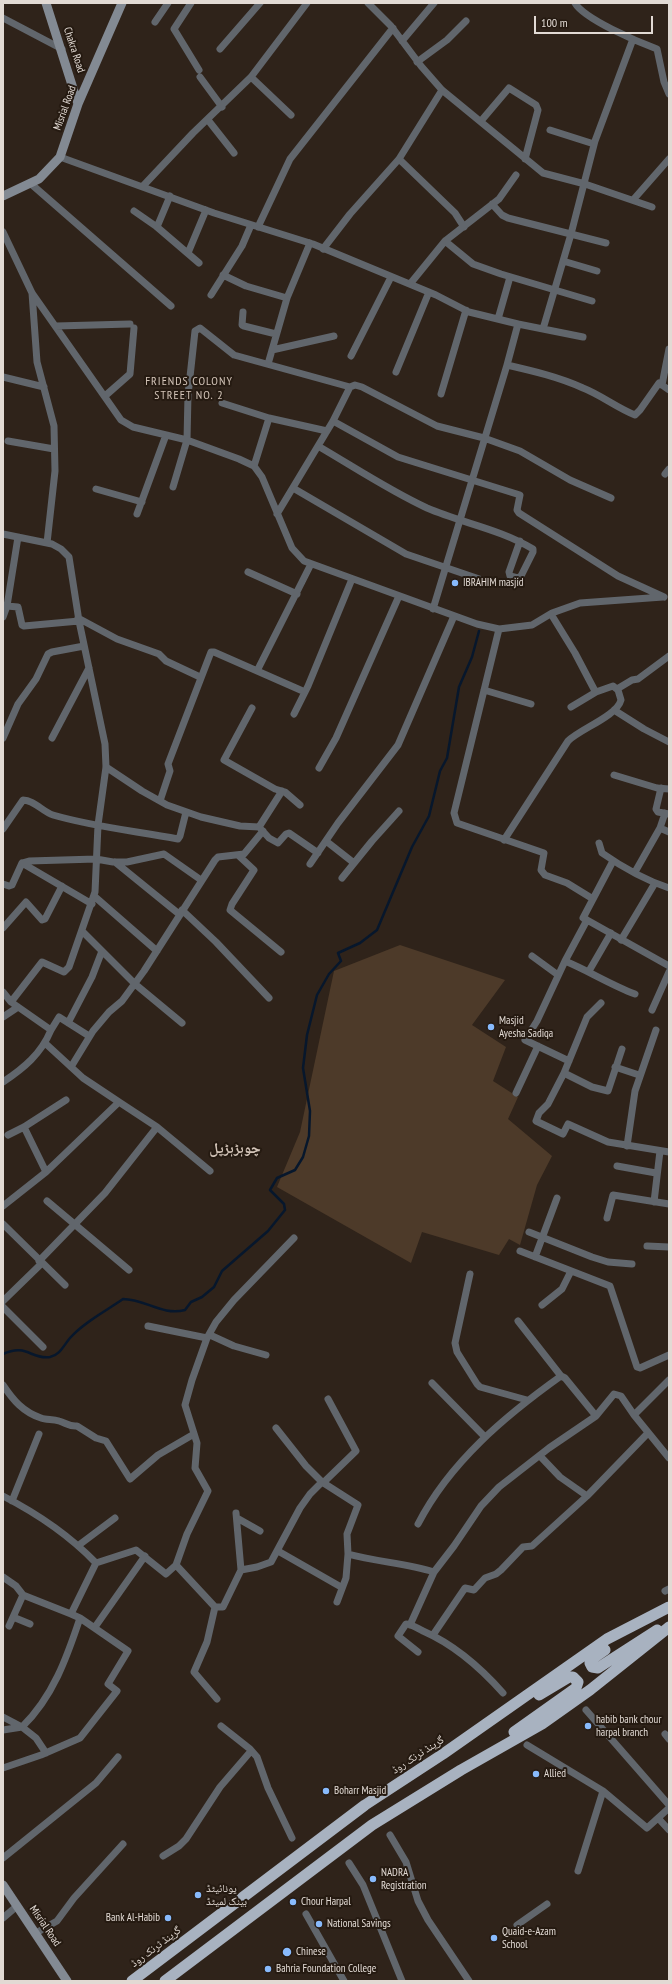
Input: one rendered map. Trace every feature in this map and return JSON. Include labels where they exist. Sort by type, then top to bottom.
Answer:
[{"type":"highway","points":[[665,1609],[592,1659],[591,1666],[598,1668],[669,1623]]},
{"type":"highway","name":"گرینڈ ٹرنک روڈ","points":[[132,1981],[365,1805],[443,1754],[607,1639],[665,1609]]},
{"type":"highway","points":[[165,1981],[372,1826],[461,1770],[542,1724],[590,1690],[669,1628]]},
{"type":"highway","points":[[443,1754],[568,1677],[573,1677],[576,1679],[578,1683],[576,1688],[461,1770]]},
{"type":"main road","name":"Chakra Road","points":[[46,3],[62,49],[78,104]]},
{"type":"main road","name":"Misrial Road","points":[[3,196],[39,179],[60,157],[78,104],[122,3]]},
{"type":"main road","name":"Misrial Road","points":[[3,1885],[67,1981]]},
{"type":"street","points":[[155,22],[168,3]]},
{"type":"street","points":[[190,3],[174,30],[222,107]]},
{"type":"street","points":[[220,49],[260,3]]},
{"type":"street","points":[[143,186],[251,77],[307,3]]},
{"type":"street","points":[[368,3],[393,28],[417,62],[442,90],[543,173],[584,184],[652,207]]},
{"type":"street","points":[[402,41],[434,3]]},
{"type":"street","points":[[575,3],[578,9],[633,39],[657,50],[658,59],[668,90]]},
{"type":"street","points":[[3,18],[62,49]]},
{"type":"street","points":[[417,62],[447,40],[466,21]]},
{"type":"street","points":[[258,227],[290,159],[393,28]]},
{"type":"street","points":[[543,329],[571,234],[594,144],[633,39]]},
{"type":"street","points":[[251,77],[291,115]]},
{"type":"street","points":[[481,121],[509,88],[536,105],[538,110],[525,159]]},
{"type":"street","points":[[323,249],[350,214],[400,159],[442,90]]},
{"type":"street","points":[[208,120],[234,153]]},
{"type":"street","points":[[550,130],[594,144]]},
{"type":"street","points":[[60,157],[206,210],[310,243],[429,292],[466,310],[518,324],[583,336]]},
{"type":"street","points":[[400,159],[455,213],[464,227]]},
{"type":"street","points":[[634,200],[669,159]]},
{"type":"street","points":[[410,284],[445,241],[499,199],[516,175]]},
{"type":"street","points":[[30,183],[171,306]]},
{"type":"street","points":[[157,227],[170,196]]},
{"type":"street","points":[[492,204],[502,215],[508,218],[606,243]]},
{"type":"street","points":[[188,253],[206,210]]},
{"type":"street","points":[[134,211],[157,227],[199,263]]},
{"type":"street","points":[[210,295],[242,246],[251,225]]},
{"type":"street","points":[[3,232],[32,293],[121,420],[133,427],[187,440],[240,459],[254,466],[262,477],[292,548],[304,561],[454,616],[477,624],[499,629],[532,625],[551,614],[580,603],[667,597]]},
{"type":"street","points":[[445,241],[473,264],[510,277],[592,301]]},
{"type":"street","points":[[268,364],[287,298],[310,243]]},
{"type":"street","points":[[563,261],[596,271]]},
{"type":"street","points":[[223,275],[246,286],[287,298]]},
{"type":"street","points":[[351,356],[392,277]]},
{"type":"street","points":[[498,319],[510,277]]},
{"type":"street","points":[[396,372],[429,292]]},
{"type":"street","points":[[32,293],[37,362],[54,426],[54,471],[47,543]]},
{"type":"street","points":[[442,394],[466,310]]},
{"type":"street","points":[[243,312],[242,325],[276,334]]},
{"type":"street","points":[[434,609],[518,324]]},
{"type":"street","points":[[56,326],[132,326],[130,374],[105,396]]},
{"type":"street","points":[[173,487],[187,440],[189,388],[195,332],[200,328],[234,355],[350,387],[355,385],[362,387],[436,426],[484,438],[520,452],[570,480],[611,498]]},
{"type":"street","points":[[272,350],[334,336]]},
{"type":"street","points":[[662,385],[669,349]]},
{"type":"street","points":[[507,365],[568,381],[599,395],[624,411],[635,415],[659,383],[669,390]]},
{"type":"street","points":[[3,377],[44,387]]},
{"type":"street","points":[[277,514],[333,421],[350,387]]},
{"type":"street","points":[[222,403],[270,418],[327,431]]},
{"type":"street","points":[[254,466],[270,418]]},
{"type":"street","points":[[333,421],[398,458],[520,495],[517,510],[519,513],[618,576],[667,597]]},
{"type":"street","points":[[137,514],[166,435]]},
{"type":"street","points":[[8,441],[54,449]]},
{"type":"street","points":[[318,446],[426,507],[520,541],[533,550],[521,576],[518,578],[510,576],[509,572],[520,541]]},
{"type":"street","points":[[293,488],[396,549],[491,583]]},
{"type":"street","points":[[96,489],[142,502]]},
{"type":"street","points":[[3,534],[47,543],[61,549],[69,557],[88,668],[105,744],[106,767],[98,825],[94,896],[83,932],[67,971],[64,972],[42,962],[11,1002]]},
{"type":"street","points":[[3,617],[7,606],[18,537]]},
{"type":"street","points":[[257,671],[311,564]]},
{"type":"street","points":[[248,572],[296,594]]},
{"type":"street","points":[[294,714],[305,692],[352,579]]},
{"type":"street","points":[[319,768],[336,738],[399,596]]},
{"type":"street","points":[[7,606],[18,607],[22,624],[24,626],[79,620],[117,639],[159,654],[166,660],[200,677]]},
{"type":"street","points":[[551,614],[575,653],[596,692]]},
{"type":"street","points":[[310,864],[398,745],[454,616]]},
{"type":"street","points":[[499,629],[454,813],[457,822],[544,854],[541,870],[545,875],[567,883],[593,899]]},
{"type":"street","points":[[3,738],[18,704],[36,679],[50,652],[84,646]]},
{"type":"street","points":[[160,801],[170,771],[168,764],[200,677],[212,652],[305,692]]},
{"type":"street","points":[[617,689],[632,680],[638,679],[669,656]]},
{"type":"street","points":[[52,738],[88,668]]},
{"type":"street","points":[[504,840],[568,740],[578,732],[597,722],[614,710],[621,700],[617,689],[613,686],[596,692],[571,707]]},
{"type":"street","points":[[484,690],[531,704]]},
{"type":"street","points":[[252,708],[224,760],[274,789],[282,792],[300,805]]},
{"type":"street","points":[[614,710],[644,729],[669,742]]},
{"type":"street","points":[[106,767],[160,801],[186,812],[240,826],[261,829],[269,838],[278,843],[286,834],[290,833],[318,853]]},
{"type":"street","points":[[614,775],[669,789]]},
{"type":"street","points":[[635,872],[667,814],[658,812],[656,809],[661,788]]},
{"type":"street","points":[[71,1067],[89,1036],[109,1012],[122,1001],[135,984],[157,952],[201,880],[218,857],[239,856],[249,850],[282,792]]},
{"type":"street","points":[[3,829],[23,800],[26,800],[51,814],[113,829],[178,839],[186,812]]},
{"type":"street","points":[[342,878],[372,840],[399,811]]},
{"type":"street","points":[[660,828],[669,832]]},
{"type":"street","points":[[326,841],[354,863]]},
{"type":"street","points":[[599,843],[602,853],[613,861],[655,883],[669,888]]},
{"type":"street","points":[[22,863],[30,861],[96,859],[127,862],[164,854],[201,880]]},
{"type":"street","points":[[239,856],[254,870],[232,904],[230,910],[281,952]]},
{"type":"street","points":[[613,861],[583,918],[669,966]]},
{"type":"street","points":[[115,862],[181,912],[216,942],[268,998]]},
{"type":"street","points":[[3,884],[9,886],[12,885],[22,863]]},
{"type":"street","points":[[22,863],[92,904]]},
{"type":"street","points":[[621,940],[655,883]]},
{"type":"street","points":[[3,928],[26,902],[42,920],[45,919],[62,886]]},
{"type":"street","points":[[94,896],[157,952]]},
{"type":"street","points":[[569,1061],[525,1040],[538,1021],[558,975],[587,920]]},
{"type":"street","points":[[83,932],[135,984],[182,1024]]},
{"type":"street","points":[[589,971],[611,933]]},
{"type":"street","points":[[68,1023],[92,977],[102,951]]},
{"type":"street","points":[[532,956],[558,975]]},
{"type":"street","points":[[565,961],[589,971],[616,987],[635,994]]},
{"type":"street","points":[[652,1010],[669,972]]},
{"type":"street","points":[[3,992],[11,1002],[51,1030]]},
{"type":"street","points":[[601,1003],[587,1017],[564,1073],[548,1104],[539,1113],[536,1121],[563,1134],[568,1124],[608,1142],[669,1152]]},
{"type":"street","points":[[3,1017],[18,1007]]},
{"type":"street","points":[[3,1082],[20,1071],[35,1058],[59,1017],[89,1036]]},
{"type":"street","points":[[627,1146],[639,1075],[656,1030]]},
{"type":"street","points":[[45,1043],[71,1067],[119,1102],[157,1127],[210,1171]]},
{"type":"street","points":[[516,1093],[538,1046]]},
{"type":"street","points":[[564,1073],[592,1086],[608,1091],[622,1049]]},
{"type":"street","points":[[615,1067],[639,1075]]},
{"type":"street","points":[[8,1135],[24,1127],[66,1100]]},
{"type":"street","points":[[3,1206],[46,1172],[119,1102]]},
{"type":"street","points":[[24,1127],[46,1172]]},
{"type":"street","points":[[3,1301],[105,1193],[157,1127]]},
{"type":"street","points":[[654,1202],[656,1173],[660,1151]]},
{"type":"street","points":[[617,1166],[656,1173]]},
{"type":"street","points":[[607,1218],[613,1195],[669,1204]]},
{"type":"street","points":[[535,1257],[556,1198]]},
{"type":"street","points":[[47,1201],[129,1270]]},
{"type":"street","points":[[3,1224],[65,1285]]},
{"type":"street","points":[[529,1232],[608,1262],[632,1264]]},
{"type":"street","points":[[71,1614],[96,1563],[136,1550],[166,1574],[176,1565],[187,1534],[208,1491],[196,1468],[197,1442],[186,1406],[192,1380],[208,1336],[234,1300],[294,1238]]},
{"type":"street","points":[[647,1246],[669,1246]]},
{"type":"street","points":[[520,1252],[610,1286],[637,1367],[640,1368],[669,1356]]},
{"type":"street","points":[[542,1305],[562,1289],[571,1271]]},
{"type":"street","points":[[470,1274],[455,1343],[457,1352],[480,1387],[527,1400]]},
{"type":"street","points":[[3,1307],[44,1347]]},
{"type":"street","points":[[518,1321],[561,1376],[565,1378],[596,1416]]},
{"type":"street","points":[[148,1326],[208,1336],[234,1346],[266,1355]]},
{"type":"street","points":[[418,1524],[431,1499],[485,1437],[527,1400],[561,1376]]},
{"type":"street","points":[[634,1415],[669,1380]]},
{"type":"street","points":[[432,1383],[485,1437]]},
{"type":"street","points":[[3,1385],[12,1400],[18,1406],[42,1418],[77,1426],[96,1438],[106,1441],[130,1479],[158,1455],[194,1434]]},
{"type":"street","points":[[410,1625],[434,1572],[454,1546],[481,1506],[499,1488],[540,1456],[596,1416],[615,1393],[621,1396],[634,1415],[669,1458]]},
{"type":"street","points":[[241,1570],[257,1567],[271,1562],[300,1508],[310,1494],[356,1450],[328,1399]]},
{"type":"street","points":[[276,1428],[306,1466],[322,1483],[358,1505],[348,1534],[346,1578],[341,1587],[342,1592],[337,1602]]},
{"type":"street","points":[[433,1635],[465,1588],[474,1590],[486,1578],[496,1574],[523,1547],[532,1546],[587,1496],[648,1433]]},
{"type":"street","points":[[12,1501],[39,1434]]},
{"type":"street","points":[[540,1456],[560,1477],[587,1496]]},
{"type":"street","points":[[3,1496],[50,1523],[79,1545],[96,1563]]},
{"type":"street","points":[[176,1565],[215,1607],[223,1607],[241,1570],[236,1515],[260,1531]]},
{"type":"street","points":[[79,1545],[116,1518]]},
{"type":"street","points":[[278,1551],[341,1587]]},
{"type":"street","points":[[348,1554],[393,1564],[415,1566],[434,1572]]},
{"type":"street","points":[[95,1627],[145,1556]]},
{"type":"street","points":[[3,1577],[16,1586],[23,1595],[80,1618],[128,1650],[108,1684],[117,1691],[80,1738],[46,1753],[3,1768]]},
{"type":"street","points":[[9,1626],[23,1595]]},
{"type":"street","points":[[215,1607],[207,1642],[194,1672],[217,1699]]},
{"type":"street","points":[[13,1617],[30,1624]]},
{"type":"street","points":[[3,1730],[22,1727],[39,1707],[58,1678],[80,1618]]},
{"type":"street","points":[[418,1652],[398,1636],[406,1624],[433,1635],[475,1663],[503,1693]]},
{"type":"street","points":[[528,1744],[603,1791],[647,1828],[669,1806],[586,1710]]},
{"type":"street","points":[[3,1717],[22,1727],[36,1738],[46,1753]]},
{"type":"street","points":[[221,1726],[252,1751],[260,1762],[268,1788],[292,1838]]},
{"type":"street","points":[[164,1856],[179,1846],[186,1839],[220,1787],[252,1751]]},
{"type":"street","points":[[3,1858],[96,1783],[118,1757]]},
{"type":"street","points":[[578,1870],[603,1791]]},
{"type":"street","points":[[658,1818],[669,1830]]},
{"type":"street","points":[[390,1835],[406,1862],[418,1900],[428,1920],[469,1981]]},
{"type":"street","points":[[36,1934],[56,1921],[74,1898],[123,1844]]},
{"type":"street","points":[[349,1863],[363,1885],[402,1981]]},
{"type":"street","points":[[517,1925],[548,1904]]},
{"type":"street","points":[[3,1918],[17,1906]]},
{"type":"street","points":[[306,1914],[344,1981]]},
{"type":"shaded area","points":[[400,945],[505,980],[472,1025],[506,1047],[493,1081],[518,1097],[508,1119],[552,1156],[537,1185],[520,1245],[509,1239],[499,1255],[422,1232],[411,1263],[277,1187],[300,1132],[334,971]]},
{"type":"waterway","points":[[3,1354],[18,1350],[38,1356],[53,1356],[59,1352],[70,1338],[82,1327],[123,1299],[169,1311],[185,1310],[191,1302],[202,1297],[214,1287],[222,1271],[268,1231],[285,1210],[284,1204],[270,1190],[277,1178],[295,1170],[303,1157],[309,1136],[310,1111],[303,1068],[307,1035],[317,995],[329,974],[341,961],[338,953],[360,943],[377,930],[412,847],[429,816],[440,771],[447,758],[459,687],[472,657],[479,631]]},
{"type":"place","name":"IBRAHIM masjid","points":[[455,583]]},
{"type":"place","name":"Masjid Ayesha Sadiqa","points":[[491,1027]]},
{"type":"place","name":"habib bank chour harpal branch","points":[[588,1726]]},
{"type":"place","name":"Allied","points":[[536,1774]]},
{"type":"place","name":"Boharr Masjid","points":[[326,1791]]},
{"type":"place","name":"NADRA Registration","points":[[373,1879]]},
{"type":"place","name":"یونائیٹڈ بینک لمیٹڈ","points":[[198,1895]]},
{"type":"place","name":"Chour Harpal","points":[[293,1902]]},
{"type":"place","name":"Bank Al-Habib","points":[[168,1918]]},
{"type":"place","name":"National Savings","points":[[319,1924]]},
{"type":"place","name":"Quaid-e-Azam School","points":[[494,1938]]},
{"type":"place","name":"Chinese","points":[[287,1952]]},
{"type":"place","name":"Bahria Foundation College","points":[[268,1969]]},
{"type":"district","name":"FRIENDS COLONY STREET NO. 2","points":[[189,389]]},
{"type":"district","name":"چوہڑہڑپل","points":[[235,1149]]}]
